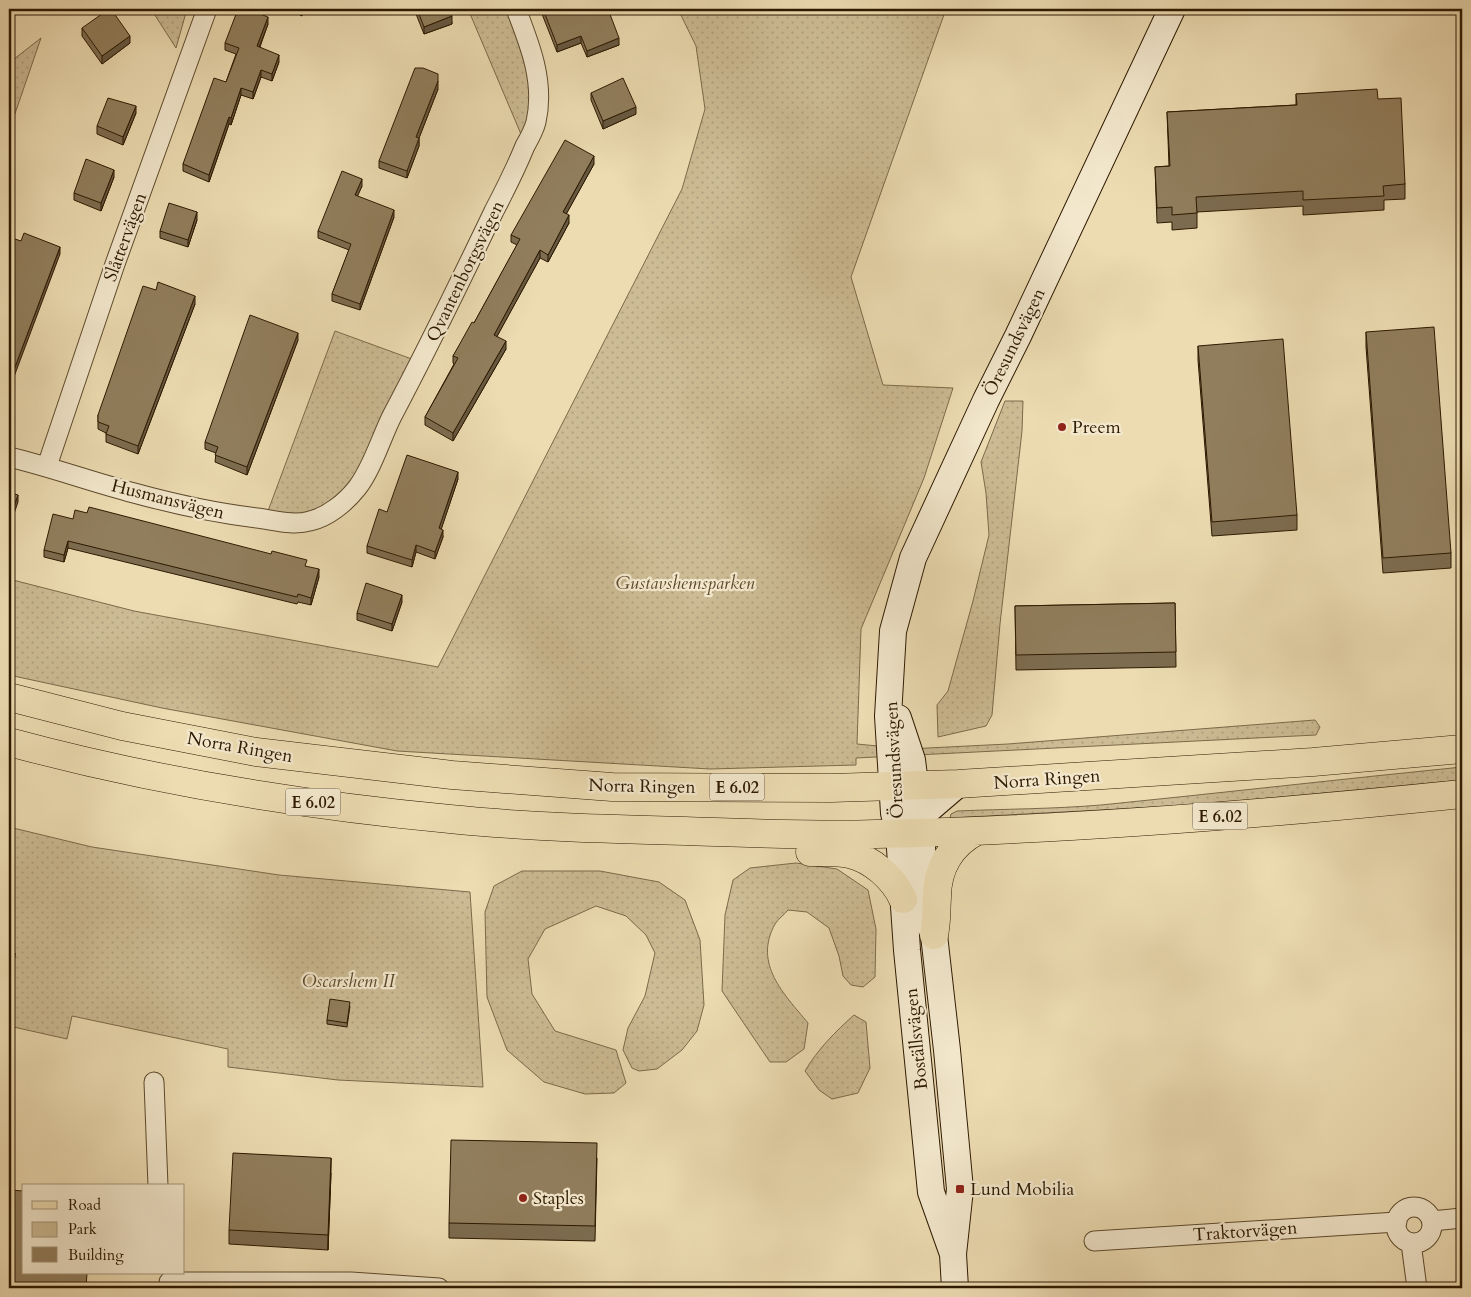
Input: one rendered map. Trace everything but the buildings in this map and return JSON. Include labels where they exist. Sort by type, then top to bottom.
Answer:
[{"type":"main road","name":"Norra Ringen","points":[[9,697],[122,726],[256,752],[452,775],[612,787],[861,787],[907,813],[977,831],[1182,820],[1462,794]]},
{"type":"main road","name":"Norra Ringen","points":[[9,742],[172,780],[348,807],[450,819],[525,825],[821,834],[907,813],[958,784],[1313,762],[1462,750]]},
{"type":"main road","points":[[934,935],[938,918],[938,881],[942,867],[956,845],[977,831]]},
{"type":"main road","points":[[706,832],[737,849],[852,854],[883,873],[898,889],[903,899]]},
{"type":"street","name":"Slåttervägen","points":[[47,466],[115,264],[207,9]]},
{"type":"street","name":"Qvantenborgsvägen","points":[[328,513],[347,499],[366,473],[387,426],[536,123],[539,96],[536,70],[531,47],[516,9]]},
{"type":"street","name":"Öresundsvägen","points":[[907,813],[912,760],[901,730],[891,686],[893,631],[913,558],[1172,9]]},
{"type":"street","name":"Husmansvägen","points":[[9,457],[47,466],[132,493],[226,514],[295,523],[311,521],[328,513]]},
{"type":"street","name":"Boställsvägen","points":[[907,813],[903,899],[932,1192],[952,1254]]},
{"type":"street","name":"Boställsvägen","points":[[907,813],[926,918],[934,935],[947,1050],[960,1189],[952,1254],[955,1288]]},
{"type":"street","points":[[154,1082],[158,1184]]},
{"type":"street","points":[[1415,1207],[1425,1211],[1432,1221],[1430,1235],[1418,1243],[1411,1243],[1405,1240],[1398,1232],[1396,1222],[1404,1210],[1415,1207]]},
{"type":"street","points":[[1432,1221],[1462,1218]]},
{"type":"street","name":"Traktorvägen","points":[[1094,1241],[1396,1222]]},
{"type":"street","points":[[1411,1243],[1416,1288]]},
{"type":"street","points":[[169,1281],[351,1282],[439,1288]]},
{"type":"green space","points":[[151,9],[187,9],[176,48]]},
{"type":"green space","points":[[468,9],[516,9],[536,70],[526,146]]},
{"type":"green space","name":"Gustavshemsparken","points":[[678,9],[946,9],[851,277],[883,385],[953,388],[924,478],[861,629],[857,744],[908,749],[1008,744],[1315,720],[1320,727],[1316,735],[856,758],[856,765],[710,769],[397,751],[162,708],[9,675],[9,579],[134,611],[438,667],[682,189],[705,109],[696,46]]},
{"type":"green space","points":[[41,38],[9,131],[9,63]]},
{"type":"green space","points":[[335,331],[420,362],[366,473],[328,513],[265,519]]},
{"type":"green space","points":[[1005,401],[1023,401],[1022,431],[1000,624],[992,715],[986,726],[938,737],[937,705],[948,691],[989,535],[986,493],[981,462]]},
{"type":"green space","points":[[1462,767],[1462,780],[1194,805],[950,818],[951,814],[957,811],[1101,805]]},
{"type":"green space","name":"Oscarshem II","points":[[9,827],[92,847],[279,875],[470,892],[483,1087],[338,1080],[228,1067],[228,1049],[72,1016],[67,1039],[9,1026]]},
{"type":"green space","points":[[796,863],[837,869],[868,890],[876,929],[875,977],[863,987],[851,985],[843,976],[839,956],[829,928],[807,912],[788,910],[775,924],[769,939],[769,965],[781,989],[808,1023],[804,1049],[786,1062],[770,1062],[722,991],[725,915],[733,880],[750,868]]},
{"type":"green space","points":[[522,871],[600,871],[659,882],[685,900],[700,940],[704,1005],[697,1031],[682,1050],[657,1069],[639,1071],[632,1068],[623,1050],[628,1028],[645,996],[655,953],[646,935],[626,916],[596,906],[545,929],[528,959],[532,994],[555,1031],[616,1050],[626,1083],[614,1093],[585,1094],[544,1082],[507,1050],[487,997],[485,912],[494,886]]},
{"type":"green space","points":[[854,1015],[866,1022],[870,1068],[858,1093],[832,1099],[819,1090],[805,1071],[827,1041]]},
{"type":"place","name":"Preem","points":[[1062,427]]},
{"type":"place","name":"Lund Mobilia","points":[[960,1189]]},
{"type":"place","name":"Staples","points":[[523,1198]]}]
